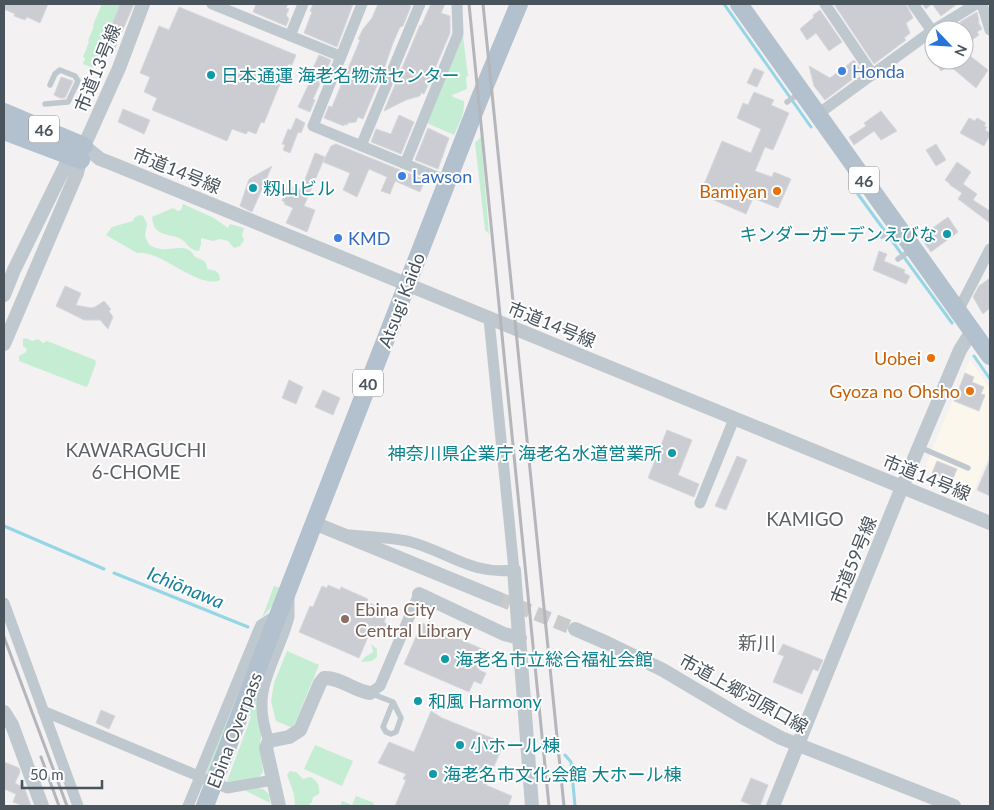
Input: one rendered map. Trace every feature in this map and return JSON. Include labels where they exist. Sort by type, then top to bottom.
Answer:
[{"type":"main road","name":"Atsugi Kaido","points":[[263,654],[406,285],[519,4]]},
{"type":"main road","name":"46","points":[[739,4],[798,94],[818,114],[893,228],[904,255],[958,311],[990,356]]},
{"type":"main road","name":"46","points":[[4,112],[78,154]]},
{"type":"main road","name":"46","points":[[4,131],[78,154]]},
{"type":"main road","name":"Ebina Overpass","points":[[205,806],[263,654]]},
{"type":"street","name":"市道13号線","points":[[4,295],[14,270],[78,154],[119,68],[143,4]]},
{"type":"street","points":[[212,4],[239,9],[290,36],[340,56]]},
{"type":"street","points":[[290,36],[303,4]]},
{"type":"street","points":[[362,4],[313,126],[447,181]]},
{"type":"street","points":[[361,146],[420,4]]},
{"type":"street","points":[[405,164],[458,34],[457,4]]},
{"type":"street","points":[[825,4],[873,75]]},
{"type":"street","points":[[913,4],[924,20]]},
{"type":"street","points":[[950,20],[976,4]]},
{"type":"street","points":[[982,4],[990,30]]},
{"type":"street","points":[[818,114],[924,37]]},
{"type":"street","name":"市道13号線","points":[[4,344],[77,173],[78,154]]},
{"type":"street","name":"市道14号線","points":[[78,154],[100,159],[990,523]]},
{"type":"street","points":[[958,311],[989,255]]},
{"type":"street","points":[[488,319],[514,570],[532,806]]},
{"type":"street","name":"市道59号線","points":[[773,806],[902,487],[960,350],[972,331]]},
{"type":"street","points":[[700,503],[734,419]]},
{"type":"street","points":[[314,524],[497,598]]},
{"type":"street","points":[[338,534],[412,542],[481,570],[514,570]]},
{"type":"street","points":[[279,806],[266,748],[269,741],[264,728],[261,705],[262,690],[289,617],[289,588]]},
{"type":"street","points":[[269,741],[289,737],[300,730],[320,682],[324,678],[331,678],[364,692],[376,691],[380,686],[418,594],[504,634],[520,638]]},
{"type":"street","points":[[4,603],[78,806]]},
{"type":"street","points":[[188,806],[198,782],[198,777],[261,625],[278,614]]},
{"type":"street","name":"市道上郷河原口線","points":[[575,629],[662,670],[742,717],[798,745],[954,806]]},
{"type":"street","points":[[43,711],[227,788],[273,780]]},
{"type":"street","points":[[4,712],[12,725],[42,806]]},
{"type":"lane","points":[[45,104],[68,102],[78,81],[75,76],[60,70],[55,74],[50,85]]},
{"type":"lane","points":[[787,102],[798,94]]},
{"type":"lane","points":[[882,236],[893,228]]},
{"type":"lane","points":[[919,447],[968,468]]},
{"type":"lane","points":[[370,693],[393,702],[401,718],[396,732],[392,734],[386,732],[382,727],[393,702]]},
{"type":"shaded area","points":[[970,359],[990,389],[990,453],[972,495],[933,480],[926,464]]},
{"type":"green space","points":[[102,4],[120,4],[93,68],[83,64],[85,58],[83,57]]},
{"type":"green space","points":[[463,36],[468,76],[466,77],[467,89],[452,95],[464,101],[463,114],[454,135],[427,123]]},
{"type":"green space","points":[[481,137],[489,234],[485,230],[475,143]]},
{"type":"green space","points":[[183,204],[214,218],[228,228],[230,224],[244,228],[242,235],[244,240],[240,246],[234,248],[228,241],[220,239],[213,241],[201,238],[199,251],[196,251],[179,238],[164,234],[156,229],[152,217],[173,208],[178,211],[181,210]]},
{"type":"green space","points":[[139,215],[143,216],[147,224],[145,236],[149,245],[159,249],[184,248],[205,262],[207,269],[216,271],[219,274],[220,280],[211,282],[201,279],[157,257],[146,253],[137,253],[106,235],[112,227],[133,221]]},
{"type":"green space","points":[[26,338],[32,341],[38,339],[43,343],[47,341],[95,360],[96,363],[88,385],[86,387],[19,361],[19,356],[26,352],[27,349],[23,346],[23,339]]},
{"type":"green space","points":[[274,586],[280,588],[273,605],[262,618]]},
{"type":"green space","points":[[371,644],[377,649],[377,657],[372,661],[361,662],[373,652]]},
{"type":"green space","points":[[287,651],[319,665],[293,728],[276,721],[271,701],[274,683]]},
{"type":"green space","points":[[247,675],[207,779],[204,773]]},
{"type":"green space","points":[[257,693],[262,735],[260,742],[263,772],[259,777],[226,784],[251,717],[249,713]]},
{"type":"green space","points":[[315,745],[353,761],[342,786],[304,769]]},
{"type":"green space","points":[[290,771],[296,772],[303,779],[310,777],[318,784],[319,794],[313,797],[312,802],[308,806],[295,806],[294,794],[287,775]]},
{"type":"green space","points":[[263,789],[269,794],[270,803],[244,790]]},
{"type":"green space","points":[[356,796],[374,803],[373,806],[340,806],[342,801],[352,805]]},
{"type":"building","points":[[4,4],[48,4],[40,23],[27,17],[25,20],[14,16],[15,14],[4,9]]},
{"type":"building","points":[[120,4],[134,4],[115,48],[104,44]]},
{"type":"building","points":[[256,4],[288,4],[286,8],[289,9],[286,15],[289,19],[286,26],[253,12]]},
{"type":"building","points":[[313,4],[353,4],[337,47],[304,33]]},
{"type":"building","points":[[378,4],[406,4],[411,6],[403,26],[400,27],[393,43],[363,119],[358,117],[356,122],[344,124],[344,126],[324,118],[329,106],[332,107],[360,40],[358,39],[372,18]]},
{"type":"building","points":[[431,4],[445,4],[441,13],[450,16],[450,33],[424,94],[421,93],[420,96],[406,100],[384,111],[420,25]]},
{"type":"building","points":[[834,4],[906,4],[913,18],[906,23],[910,33],[904,38],[906,40],[874,64]]},
{"type":"building","points":[[922,4],[932,4],[926,9]]},
{"type":"building","points":[[932,4],[957,4],[941,16]]},
{"type":"building","name":"日本通運 海老名物流センター","points":[[179,7],[296,55],[292,65],[288,64],[264,123],[261,122],[256,134],[248,131],[246,134],[232,129],[227,141],[152,110],[157,98],[144,92],[150,77],[140,73],[159,26],[169,30]]},
{"type":"building","points":[[820,10],[842,42],[829,51],[816,33],[807,40],[800,29]]},
{"type":"building","points":[[977,12],[978,22],[982,29],[977,32],[979,35],[974,39],[974,20],[963,20]]},
{"type":"building","points":[[319,55],[331,60],[313,99],[315,100],[310,112],[298,107],[314,73],[311,72]]},
{"type":"building","points":[[974,59],[988,70],[976,88],[955,70],[974,70]]},
{"type":"building","points":[[854,60],[862,72],[825,100],[814,86],[809,66],[830,78]]},
{"type":"building","points":[[754,68],[764,72],[757,87],[747,83]]},
{"type":"building","points":[[61,77],[73,81],[65,98],[54,95]]},
{"type":"building","points":[[754,92],[774,100],[771,105],[789,113],[773,150],[765,147],[755,171],[772,177],[774,172],[791,179],[778,208],[753,198],[746,214],[700,194],[722,141],[751,153],[761,129],[737,118],[743,103],[748,105]]},
{"type":"building","points":[[123,109],[150,120],[144,134],[118,122]]},
{"type":"building","points":[[881,111],[897,131],[881,140],[874,131],[854,145],[849,137],[866,126],[864,123]]},
{"type":"building","points":[[399,115],[414,122],[401,154],[371,142],[376,129],[391,134]]},
{"type":"building","points":[[296,118],[305,123],[301,133],[298,132],[290,153],[283,150],[285,145],[282,144],[288,129],[291,130]]},
{"type":"building","points":[[969,118],[975,121],[977,118],[986,123],[984,126],[987,127],[985,130],[990,135],[984,146],[960,133]]},
{"type":"building","points":[[428,128],[449,138],[438,169],[415,160]]},
{"type":"building","points":[[336,144],[425,180],[420,192],[395,181],[390,194],[381,191],[387,177],[369,169],[357,197],[343,190],[350,173],[323,162],[331,146]]},
{"type":"building","points":[[936,144],[946,160],[936,166],[926,150]]},
{"type":"building","points":[[315,153],[325,157],[304,206],[315,210],[307,232],[286,223],[293,208],[282,201],[288,185],[301,190]]},
{"type":"building","points":[[957,162],[971,172],[963,184],[977,194],[973,200],[990,211],[990,223],[958,199],[962,193],[945,180]]},
{"type":"building","name":"籾山ビル","points":[[272,166],[252,212],[240,206],[249,179]]},
{"type":"building","name":"キンダーガーデンえびな","points":[[948,217],[958,232],[931,252],[920,237]]},
{"type":"building","points":[[879,251],[887,254],[884,261],[905,270],[904,273],[910,276],[906,284],[873,270]]},
{"type":"building","points":[[990,278],[990,308],[983,314],[973,297],[979,286]]},
{"type":"building","points":[[65,286],[81,293],[76,305],[91,308],[104,301],[111,309],[109,311],[113,317],[108,329],[100,320],[84,320],[56,306]]},
{"type":"building","name":"Gyoza no Ohsho","points":[[965,373],[974,377],[972,382],[984,387],[981,394],[985,395],[979,411],[954,401]]},
{"type":"building","points":[[289,380],[303,387],[296,404],[282,398]]},
{"type":"building","points":[[323,390],[340,398],[333,415],[315,407]]},
{"type":"building","name":"神奈川県企業庁 海老名水道営業所","points":[[667,430],[692,440],[678,475],[699,484],[694,497],[648,478]]},
{"type":"building","points":[[737,456],[747,460],[726,510],[715,506]]},
{"type":"building","points":[[990,459],[990,496],[977,490]]},
{"type":"building","points":[[937,461],[957,469],[952,481],[932,473]]},
{"type":"building","name":"Ebina City Central Library","points":[[328,585],[340,590],[341,587],[368,599],[367,602],[388,611],[384,622],[387,624],[382,635],[371,630],[359,658],[299,632],[310,606],[313,607],[322,586],[327,588]]},
{"type":"building","name":"海老名市立総合福祉会館","points":[[422,623],[487,651],[479,670],[486,673],[481,684],[474,681],[469,692],[404,664]]},
{"type":"building","points":[[783,644],[823,660],[818,671],[813,669],[802,694],[773,682],[784,656],[778,654]]},
{"type":"building","points":[[101,710],[115,716],[109,729],[96,723]]},
{"type":"building","points":[[431,711],[442,718],[504,743],[486,785],[512,796],[508,806],[395,806],[406,780],[403,779],[406,774],[378,763],[389,742],[414,752]]},
{"type":"building","points":[[4,762],[19,768],[20,772],[15,783],[20,786],[22,781],[31,806],[23,806],[13,802],[16,794],[4,789]]},
{"type":"building","points":[[751,778],[768,785],[760,806],[754,806],[741,801]]},
{"type":"waterway","points":[[724,4],[811,127]]},
{"type":"waterway","points":[[852,186],[952,323]]},
{"type":"waterway","points":[[974,356],[990,379]]},
{"type":"waterway","name":"Ichiōnawa","points":[[4,526],[104,569]]},
{"type":"waterway","name":"Ichiōnawa","points":[[114,573],[248,627]]},
{"type":"waterway","points":[[565,755],[571,762],[575,806]]},
{"type":"tunnel","points":[[497,598],[575,629]]},
{"type":"railway","points":[[469,4],[549,806]]},
{"type":"railway","points":[[483,4],[564,806]]},
{"type":"railway","points":[[4,637],[67,806]]},
{"type":"railway","points":[[41,757],[59,806]]},
{"type":"place","name":"Honda","points":[[842,71]]},
{"type":"place","name":"日本通運 海老名物流センター","points":[[211,75]]},
{"type":"place","name":"Lawson","points":[[402,176]]},
{"type":"place","name":"籾山ビル","points":[[253,188]]},
{"type":"place","name":"Bamiyan","points":[[777,191]]},
{"type":"place","name":"キンダーガーデンえびな","points":[[947,234]]},
{"type":"place","name":"KMD","points":[[338,238]]},
{"type":"place","name":"Uobei","points":[[931,358]]},
{"type":"place","name":"Gyoza no Ohsho","points":[[970,391]]},
{"type":"place","name":"神奈川県企業庁 海老名水道営業所","points":[[672,453]]},
{"type":"place","name":"Ebina City Central Library","points":[[345,619]]},
{"type":"place","name":"海老名市立総合福祉会館","points":[[445,659]]},
{"type":"place","name":"和風 Harmony","points":[[418,701]]},
{"type":"place","name":"小ホール棟","points":[[460,745]]},
{"type":"place","name":"海老名市文化会館 大ホール棟","points":[[433,774]]},
{"type":"district","name":"KAWARAGUCHI 6-CHOME","points":[[136,460]]},
{"type":"district","name":"KAMIGO","points":[[805,518]]},
{"type":"district","name":"新川","points":[[757,642]]}]
